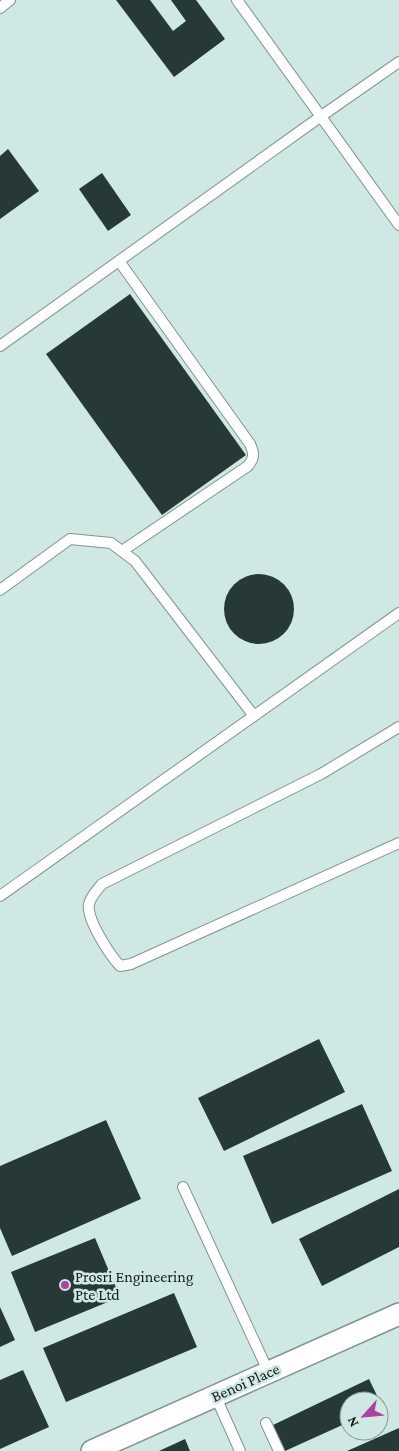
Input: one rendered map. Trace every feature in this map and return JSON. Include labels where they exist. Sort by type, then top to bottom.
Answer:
[{"type":"street","name":"Benoi Place","points":[[92,1451],[399,1314]]},
{"type":"lane","points":[[0,8],[10,0]]},
{"type":"lane","points":[[237,0],[399,224]]},
{"type":"lane","points":[[0,346],[399,62]]},
{"type":"lane","points":[[119,261],[250,444],[254,454],[248,466],[122,551]]},
{"type":"lane","points":[[0,590],[70,539],[111,544],[135,561],[254,716]]},
{"type":"lane","points":[[0,896],[399,613]]},
{"type":"lane","points":[[399,728],[320,774],[102,884],[93,895],[89,905],[90,916],[110,954],[120,966],[132,964],[399,843]]},
{"type":"lane","points":[[183,1187],[268,1371]]},
{"type":"lane","points":[[215,1395],[240,1451]]},
{"type":"lane","points":[[266,1423],[279,1451]]},
{"type":"building","points":[[116,0],[150,0],[173,31],[186,21],[171,0],[196,0],[225,39],[174,77]]},
{"type":"building","points":[[8,149],[39,191],[0,219],[0,156]]},
{"type":"building","points":[[102,173],[131,215],[108,231],[79,189]]},
{"type":"building","points":[[130,294],[246,455],[162,515],[46,354]]},
{"type":"building","points":[[259,574],[272,577],[284,584],[291,596],[294,609],[291,622],[284,634],[272,641],[259,644],[246,641],[234,634],[227,622],[224,609],[227,596],[234,584],[246,577]]},
{"type":"building","points":[[319,1039],[345,1092],[224,1151],[198,1098]]},
{"type":"building","points":[[362,1104],[392,1171],[272,1224],[243,1156]]},
{"type":"building","points":[[106,1120],[141,1199],[12,1256],[0,1228],[0,1166]]},
{"type":"building","points":[[399,1189],[399,1247],[322,1286],[299,1239]]},
{"type":"building","name":"Prosri Engineering Pte Ltd","points":[[95,1238],[120,1297],[35,1332],[11,1272]]},
{"type":"building","points":[[174,1293],[197,1347],[66,1402],[43,1348]]},
{"type":"building","points":[[0,1307],[15,1340],[0,1347]]},
{"type":"building","points":[[23,1370],[49,1427],[0,1449],[0,1380]]},
{"type":"building","points":[[369,1379],[375,1391],[344,1391]]},
{"type":"building","points":[[339,1393],[339,1427],[285,1451],[273,1425]]},
{"type":"building","points":[[399,1428],[399,1451],[347,1451],[370,1441],[389,1441],[389,1432]]},
{"type":"building","points":[[185,1439],[190,1451],[159,1451]]},
{"type":"place","name":"Prosri Engineering Pte Ltd","points":[[65,1285]]}]
